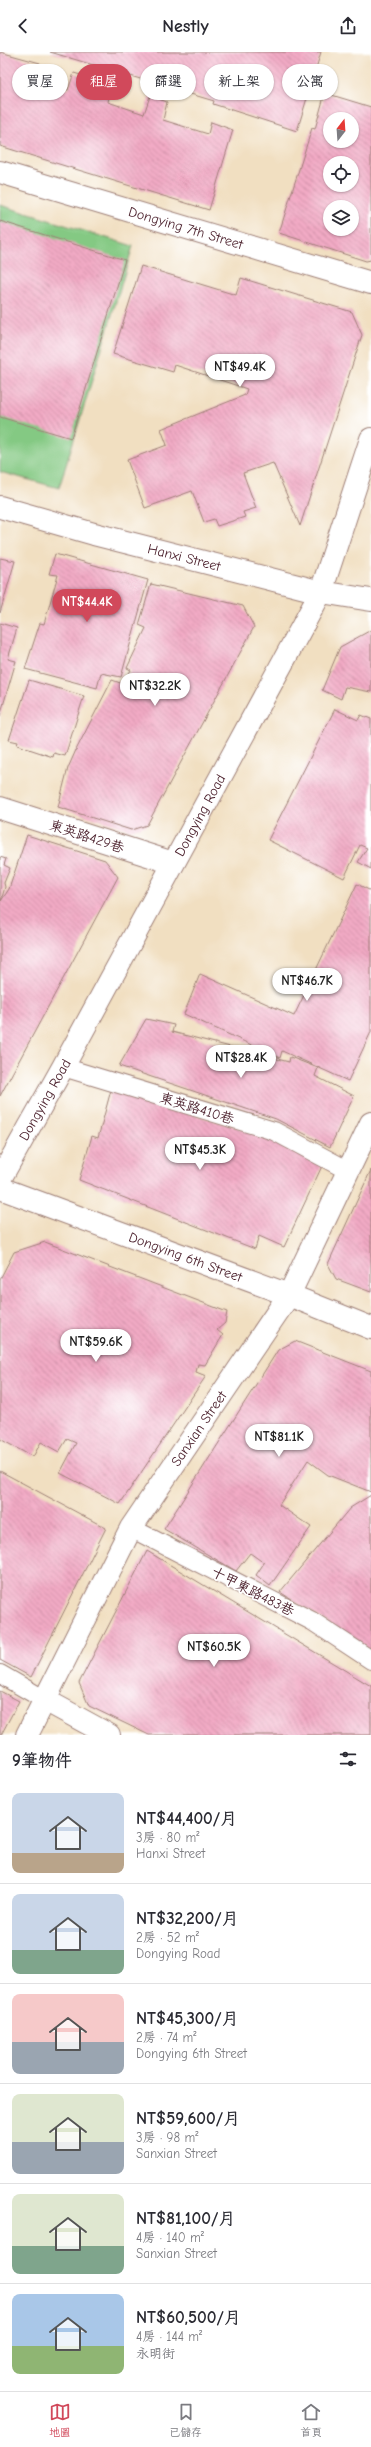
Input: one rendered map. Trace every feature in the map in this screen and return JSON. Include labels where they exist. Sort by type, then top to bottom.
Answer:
[{"type":"street","name":"Dongying 7th Street","points":[[0,172],[371,283]]},
{"type":"street","name":"Dongying Road","points":[[0,1179],[63,1067],[321,592],[371,439]]},
{"type":"street","name":"Hanxi Street","points":[[0,507],[94,534],[321,592],[371,600]]},
{"type":"street","name":"東英路429巷","points":[[0,808],[173,863]]},
{"type":"street","name":"Sanxian Street","points":[[27,1735],[131,1528],[289,1295],[371,1124]]},
{"type":"street","name":"Dongying 6th Street","points":[[0,1188],[289,1295],[371,1328]]},
{"type":"street","points":[[45,1700],[109,1735]]},
{"type":"lane","name":"東英路410巷","points":[[63,1067],[274,1131],[348,1170]]},
{"type":"lane","name":"十甲東路483巷","points":[[131,1528],[312,1621],[371,1660]]},
{"type":"lane","points":[[0,1674],[45,1700]]},
{"type":"green space","points":[[0,205],[133,246],[59,488],[0,472]]},
{"type":"building","points":[[0,52],[40,63],[12,64],[12,100],[68,100],[68,90],[74,73],[76,74],[76,100],[108,100],[108,102],[144,114],[149,100],[161,100],[167,102],[163,120],[208,134],[211,122],[233,130],[209,210],[0,146]]},
{"type":"building","points":[[50,52],[321,52],[317,64],[282,64],[282,100],[306,100],[297,131],[213,104],[214,101],[211,100],[274,100],[274,64],[204,64],[204,98],[196,96],[196,64],[140,64],[140,79],[132,76],[132,64],[90,64]]},
{"type":"building","points":[[338,97],[371,107],[371,260],[366,261],[279,233],[312,128],[315,129],[323,100],[338,100]]},
{"type":"building","points":[[0,221],[125,260],[71,438],[0,417]]},
{"type":"building","points":[[141,266],[236,295],[241,278],[352,312],[362,335],[300,526],[273,463],[243,473],[256,508],[243,512],[245,517],[217,526],[214,519],[204,522],[192,491],[145,508],[127,460],[167,445],[161,429],[245,395],[247,389],[175,365],[173,372],[113,354]]},
{"type":"building","points":[[55,554],[148,580],[121,677],[101,673],[97,688],[25,669],[40,623],[44,624],[58,575],[49,574]]},
{"type":"building","points":[[0,558],[15,561],[0,613]]},
{"type":"building","points":[[151,584],[243,606],[254,627],[147,825],[131,830],[58,807],[68,768],[112,680],[123,684],[131,670],[127,668],[146,628],[139,625]]},
{"type":"building","points":[[0,623],[17,628],[8,659],[16,661],[0,716]]},
{"type":"building","points":[[371,630],[371,692],[345,687],[341,699],[322,690],[340,647]]},
{"type":"building","points":[[29,680],[84,696],[65,756],[54,753],[53,757],[17,745],[18,742],[9,740]]},
{"type":"building","points":[[335,709],[358,720],[361,715],[371,719],[371,869],[358,862],[367,848],[360,845],[344,878],[268,840]]},
{"type":"building","points":[[27,835],[105,860],[118,877],[0,1096],[0,857],[6,859],[4,865],[10,868],[4,883],[5,887],[1,901],[9,889]]},
{"type":"building","points":[[357,884],[371,891],[371,1032],[348,1081],[282,1051],[280,1058],[184,1014],[200,974],[294,1016]]},
{"type":"building","points":[[146,1019],[174,1025],[172,1032],[289,1062],[290,1057],[318,1068],[315,1076],[354,1096],[330,1147],[276,1119],[119,1066]]},
{"type":"building","points":[[111,1090],[277,1139],[323,1164],[284,1247],[259,1236],[255,1249],[79,1180],[92,1136],[98,1138]]},
{"type":"building","points":[[371,1170],[371,1292],[336,1279],[328,1264]]},
{"type":"building","points":[[45,1242],[227,1312],[225,1323],[217,1330],[223,1335],[205,1365],[198,1364],[196,1372],[206,1376],[120,1504],[60,1473],[76,1443],[67,1439],[59,1452],[41,1442],[33,1457],[0,1439],[0,1279],[14,1252]]},
{"type":"building","points":[[295,1341],[371,1371],[371,1492],[328,1475],[308,1460],[279,1505],[311,1527],[270,1586],[256,1575],[264,1563],[250,1553],[236,1571],[164,1529],[278,1350]]},
{"type":"building","points":[[0,1471],[106,1528],[31,1677],[0,1660]]},
{"type":"building","points":[[371,1495],[371,1651],[280,1592],[350,1508]]},
{"type":"building","points":[[147,1551],[371,1686],[371,1735],[149,1735],[89,1706],[79,1683]]},
{"type":"building","points":[[0,1691],[19,1701],[1,1735],[0,1735]]}]
